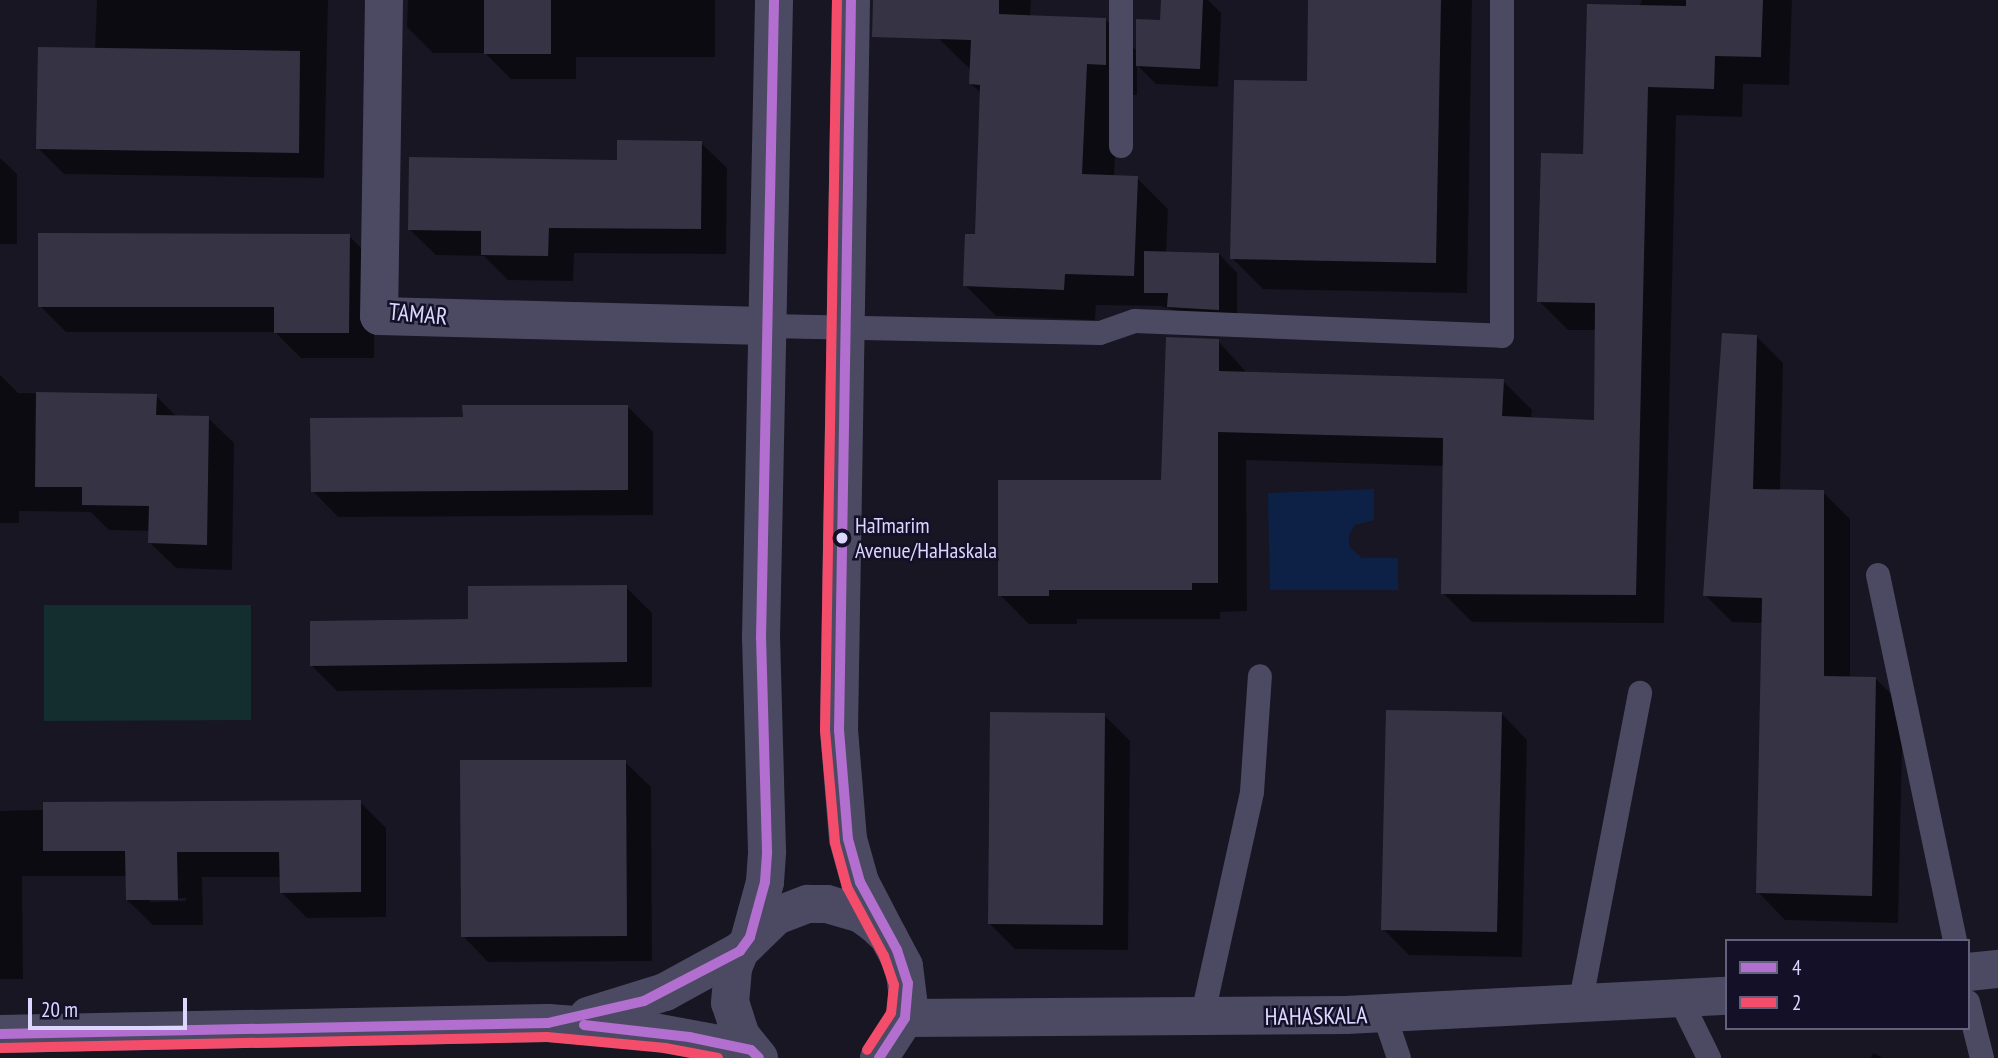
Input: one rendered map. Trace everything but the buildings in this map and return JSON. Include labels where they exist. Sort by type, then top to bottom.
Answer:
[{"type":"street","name":"TAMAR","points":[[384,0],[379,316],[768,327]]},
{"type":"street","points":[[755,1054],[730,1003],[733,968],[745,944],[765,882],[767,851],[761,638],[774,0]]},
{"type":"street","points":[[851,0],[838,638],[842,795],[860,882],[888,936],[908,983],[905,1018],[881,1057]]},
{"type":"street","points":[[548,1023],[643,1001],[745,944],[792,908],[827,904],[861,914],[888,936]]},
{"type":"street","points":[[1970,972],[1998,969]]},
{"type":"street","name":"HAHASKALA","points":[[905,1018],[1202,1018],[1384,1014],[1725,996]]},
{"type":"street","points":[[0,1034],[548,1023],[643,1030],[755,1054]]},
{"type":"lane","points":[[1121,0],[1121,146]]},
{"type":"lane","points":[[768,327],[844,331],[1100,333],[1135,321],[1502,336],[1502,0]]},
{"type":"lane","points":[[1878,575],[1955,939]]},
{"type":"lane","points":[[1202,1018],[1252,792],[1260,676]]},
{"type":"lane","points":[[1580,1005],[1640,694]]},
{"type":"lane","points":[[1680,999],[1709,1058]]},
{"type":"lane","points":[[1970,1010],[1982,1058]]},
{"type":"lane","points":[[1384,1014],[1399,1058]]},
{"type":"green space","points":[[44,605],[251,605],[251,720],[44,721]]},
{"type":"water","points":[[1374,489],[1374,520],[1355,525],[1349,535],[1349,547],[1362,558],[1398,558],[1398,590],[1270,590],[1268,493]]},
{"type":"transit line","name":"4","points":[[0,1034],[548,1023],[644,1001],[740,951],[750,937],[765,882],[767,851],[761,638],[774,0]]},
{"type":"transit line","name":"2","points":[[837,0],[825,730],[835,843],[847,887],[884,956],[894,985],[891,1013],[867,1050]]},
{"type":"transit line","name":"4","points":[[851,0],[839,730],[848,839],[860,882],[897,950],[908,983],[905,1018],[879,1058]]},
{"type":"transit line","name":"4","points":[[584,1025],[689,1037],[751,1050],[759,1058]]},
{"type":"transit line","name":"2","points":[[0,1048],[547,1037],[665,1048],[718,1058]]},
{"type":"place","name":"HaTmarim Avenue/HaHaskala","points":[[842,538]]}]
